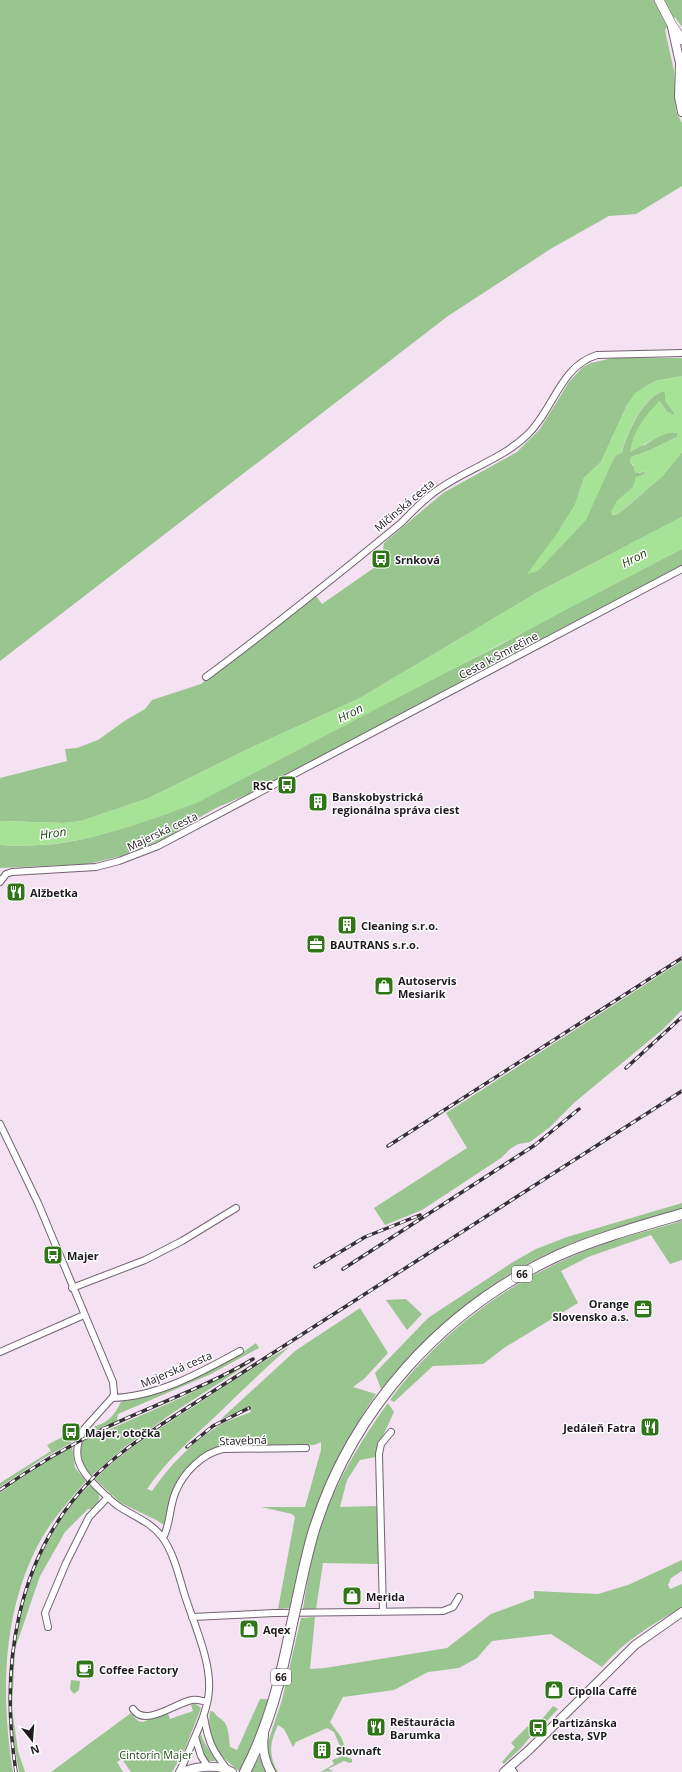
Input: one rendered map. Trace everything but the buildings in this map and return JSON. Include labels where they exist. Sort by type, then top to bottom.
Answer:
[{"type":"main road","points":[[659,0],[672,26],[682,40]]},
{"type":"main road","name":"66","points":[[245,1771],[266,1725],[278,1686],[314,1530],[327,1495],[351,1445],[392,1383],[452,1323],[483,1299],[522,1274],[581,1246],[682,1214]]},
{"type":"street","points":[[672,26],[678,48],[682,73],[679,97],[682,112]]},
{"type":"street","name":"Mičinská cesta","points":[[206,677],[334,577],[400,523],[431,495],[455,478],[513,447],[522,440],[538,423],[571,371],[579,363],[588,358],[597,356],[682,353]]},
{"type":"street","name":"Cesta k Smrečine","points":[[323,759],[682,569]]},
{"type":"street","name":"Majerská cesta","points":[[0,882],[6,874],[12,872],[96,867],[127,858],[158,846],[189,831],[323,759]]},
{"type":"street","points":[[0,1124],[38,1203],[72,1288],[113,1382],[114,1394],[112,1398],[84,1429],[78,1441],[77,1454],[79,1466],[87,1477],[117,1505],[149,1524],[164,1538],[174,1562],[200,1641],[208,1678],[207,1702],[204,1716],[178,1772]]},
{"type":"street","points":[[72,1288],[127,1268],[162,1252],[236,1208]]},
{"type":"street","points":[[0,1352],[84,1315]]},
{"type":"street","name":"Majerská cesta","points":[[112,1398],[128,1398],[160,1389],[195,1374],[240,1351]]},
{"type":"street","points":[[383,1611],[379,1454],[381,1444],[391,1432]]},
{"type":"street","name":"Stavebná","points":[[164,1538],[168,1530],[176,1491],[190,1470],[205,1456],[223,1449],[306,1448]]},
{"type":"street","points":[[48,1627],[45,1613],[66,1563],[89,1517],[108,1497]]},
{"type":"street","points":[[192,1616],[221,1614],[449,1610],[456,1603],[459,1597]]},
{"type":"street","points":[[510,1770],[635,1645],[682,1612]]},
{"type":"street","points":[[133,1709],[138,1715],[146,1717],[191,1700],[207,1702]]},
{"type":"street","points":[[204,1716],[208,1739],[216,1755],[229,1770]]},
{"type":"street","points":[[266,1725],[263,1744],[266,1760],[271,1772]]},
{"type":"street","points":[[195,1737],[201,1756],[208,1767],[216,1772]]},
{"type":"street","points":[[183,1772],[190,1769],[208,1767],[229,1770]]},
{"type":"green space","points":[[0,0],[682,0],[682,27],[675,17],[665,30],[674,71],[676,111],[682,123],[682,186],[636,214],[609,216],[552,248],[448,316],[0,661]]},
{"type":"green space","points":[[613,358],[682,358],[682,376],[655,381],[636,393],[627,405],[601,462],[584,478],[575,505],[558,532],[615,456],[622,452],[632,426],[643,408],[656,395],[663,391],[665,393],[665,400],[675,414],[673,415],[667,412],[659,401],[643,446],[669,432],[678,433],[677,437],[648,451],[631,457],[630,462],[639,473],[647,471],[634,487],[617,501],[612,515],[618,514],[644,492],[660,477],[682,452],[682,517],[538,592],[360,698],[246,750],[149,798],[81,821],[64,823],[0,821],[0,778],[67,761],[65,749],[77,748],[98,740],[126,720],[145,709],[152,700],[201,684],[316,596],[322,604],[381,563],[384,543],[443,493],[517,452],[540,429],[569,382],[583,367],[591,363]]},
{"type":"green space","points":[[682,549],[682,565],[251,793],[218,807],[191,822],[169,837],[121,856],[88,864],[0,868],[0,845],[17,846],[68,842],[107,833],[169,813],[500,645],[592,595]]},
{"type":"green space","points":[[682,961],[682,1010],[662,1030],[575,1102],[550,1127],[530,1142],[518,1144],[510,1149],[501,1158],[422,1210],[385,1225],[374,1208],[467,1148],[446,1113]]},
{"type":"green space","points":[[682,1203],[682,1208],[604,1232],[558,1249],[507,1275],[461,1308],[440,1327],[419,1347],[381,1389],[375,1373],[428,1318],[513,1262],[536,1249],[567,1237]]},
{"type":"green space","points":[[682,1221],[682,1260],[670,1264],[651,1235],[588,1257],[561,1271],[578,1303],[504,1348],[483,1364],[433,1366],[394,1402],[390,1400],[429,1354],[451,1333],[474,1314],[524,1281],[550,1267],[603,1244]]},
{"type":"green space","points":[[406,1299],[422,1314],[407,1330],[386,1300]]},
{"type":"green space","points":[[360,1308],[388,1353],[364,1379],[353,1387],[376,1394],[346,1444],[321,1496],[299,1565],[290,1608],[278,1609],[295,1517],[292,1514],[261,1507],[305,1507],[321,1450],[321,1442],[314,1445],[217,1447],[203,1454],[183,1476],[164,1525],[121,1503],[95,1479],[145,1438],[243,1374],[289,1347],[171,1459],[147,1489],[152,1491],[166,1472],[191,1446],[220,1425],[251,1412],[249,1408],[221,1419],[295,1351]]},
{"type":"green space","points":[[256,1343],[259,1348],[209,1375],[118,1414],[117,1421],[84,1437],[90,1429],[110,1418],[121,1402],[188,1381],[235,1358]]},
{"type":"green space","points":[[253,1361],[171,1414],[122,1449],[90,1477],[85,1468],[81,1455],[83,1441],[185,1396]]},
{"type":"green space","points":[[388,1403],[394,1412],[380,1442],[376,1457],[360,1460],[347,1480],[340,1507],[378,1506],[379,1564],[323,1563],[316,1609],[303,1609],[314,1549],[327,1510],[344,1473],[364,1437]]},
{"type":"green space","points":[[70,1433],[74,1438],[71,1443],[42,1459],[0,1487],[0,1483],[51,1451],[47,1445]]},
{"type":"green space","points":[[72,1446],[75,1468],[86,1481],[60,1511],[46,1531],[31,1559],[20,1588],[8,1648],[6,1680],[6,1711],[13,1772],[0,1772],[0,1493],[44,1462]]},
{"type":"green space","points":[[90,1485],[99,1496],[98,1502],[92,1509],[88,1509],[65,1532],[40,1576],[15,1649],[12,1708],[18,1751],[25,1772],[19,1772],[13,1736],[11,1700],[12,1665],[16,1631],[25,1597],[37,1565],[53,1533],[75,1500]]},
{"type":"green space","points":[[682,1560],[682,1571],[671,1578],[668,1585],[670,1589],[682,1584],[682,1607],[629,1641],[602,1667],[551,1634],[492,1641],[477,1658],[459,1668],[428,1672],[394,1690],[343,1697],[330,1722],[341,1737],[345,1747],[340,1746],[334,1732],[327,1728],[296,1742],[293,1747],[284,1729],[278,1725],[273,1737],[271,1749],[271,1755],[278,1772],[275,1772],[266,1748],[282,1700],[301,1618],[315,1617],[310,1669],[325,1668],[447,1648],[491,1614],[534,1598],[534,1591],[598,1594],[628,1585]]},
{"type":"green space","points":[[71,1680],[80,1681],[79,1690],[74,1694],[70,1689]]},
{"type":"green space","points":[[260,1699],[268,1699],[257,1736],[241,1772],[226,1760],[215,1746],[210,1730],[210,1711],[214,1712],[223,1720],[228,1731],[230,1747],[237,1750]]},
{"type":"green space","name":"Cintorín Majer","points":[[191,1704],[196,1704],[201,1708],[185,1749],[172,1772],[131,1772],[122,1759],[117,1762],[123,1772],[51,1772],[131,1713],[138,1721],[143,1722],[167,1711],[170,1719],[193,1711]]},
{"type":"green space","points":[[553,1706],[558,1709],[545,1723],[540,1725],[521,1748],[504,1764],[502,1762],[515,1747],[511,1743],[528,1726],[533,1730]]},
{"type":"green space","points":[[200,1732],[204,1742],[216,1761],[208,1761],[200,1747]]},
{"type":"green space","points":[[260,1756],[262,1756],[269,1772],[251,1772]]},
{"type":"green space","points":[[343,1756],[352,1759],[352,1762],[350,1763],[344,1761],[328,1769],[334,1771],[321,1772],[334,1764],[332,1760]]},
{"type":"water","points":[[682,376],[682,452],[663,476],[618,514],[612,515],[611,511],[617,501],[633,487],[636,477],[647,471],[635,473],[633,464],[630,462],[631,457],[648,451],[677,437],[678,433],[667,433],[630,452],[634,437],[640,424],[660,401],[667,412],[673,415],[675,414],[665,400],[665,393],[663,391],[649,401],[636,417],[627,435],[622,452],[615,456],[586,520],[538,571],[527,574],[558,532],[575,505],[584,478],[601,462],[627,405],[635,393],[655,381]]},
{"type":"water","name":"Hron","points":[[682,517],[682,549],[197,803],[133,826],[83,839],[42,845],[0,845],[0,821],[64,823],[81,821],[149,798],[246,750],[360,698],[538,592]]},
{"type":"railway","points":[[388,1146],[682,958]]},
{"type":"railway","points":[[626,1068],[682,1017]]},
{"type":"railway","points":[[16,1772],[10,1694],[13,1655],[19,1616],[30,1579],[45,1544],[65,1510],[91,1480],[116,1457],[162,1424],[682,1091]]},
{"type":"railway","points":[[343,1269],[535,1145],[579,1109]]},
{"type":"railway","points":[[315,1267],[365,1237],[420,1215]]},
{"type":"railway","points":[[0,1490],[51,1457],[91,1435],[198,1387],[253,1359]]},
{"type":"railway","points":[[187,1447],[213,1426],[249,1408]]},
{"type":"place","name":"Srnková","points":[[381,559]]},
{"type":"place","name":"RSC","points":[[287,785]]},
{"type":"place","name":"Banskobystrická regionálna správa ciest","points":[[318,802]]},
{"type":"place","name":"Alžbetka","points":[[16,892]]},
{"type":"place","name":"Cleaning s.r.o.","points":[[347,925]]},
{"type":"place","name":"BAUTRANS s.r.o.","points":[[316,944]]},
{"type":"place","name":"Autoservis Mesiarik","points":[[384,986]]},
{"type":"place","name":"Majer","points":[[53,1255]]},
{"type":"place","name":"Orange Slovensko a.s.","points":[[643,1309]]},
{"type":"place","name":"Jedáleň Fatra","points":[[650,1427]]},
{"type":"place","name":"Majer, otočka","points":[[71,1432]]},
{"type":"place","name":"Merida","points":[[352,1596]]},
{"type":"place","name":"Aqex","points":[[249,1629]]},
{"type":"place","name":"Coffee Factory","points":[[85,1669]]},
{"type":"place","name":"Cipolla Caffé","points":[[554,1690]]},
{"type":"place","name":"Reštaurácia Barumka","points":[[376,1727]]},
{"type":"place","name":"Partizánska cesta, SVP","points":[[538,1728]]},
{"type":"place","name":"Slovnaft","points":[[322,1750]]}]
